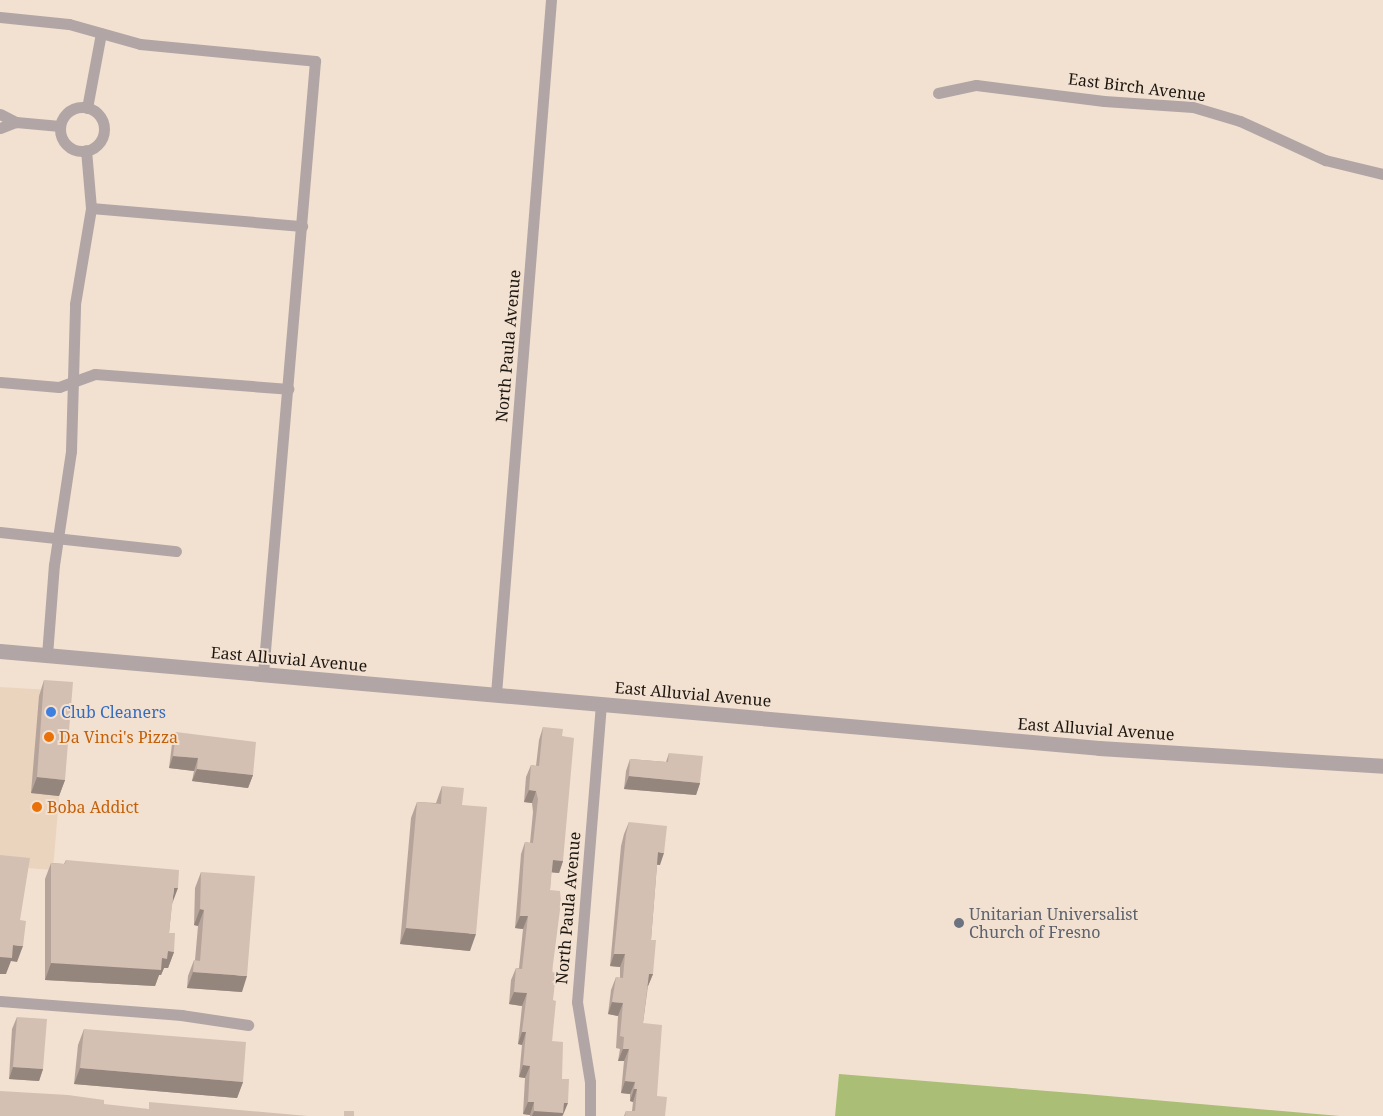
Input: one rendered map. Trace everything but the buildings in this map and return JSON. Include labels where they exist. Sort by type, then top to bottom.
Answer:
[{"type":"street","name":"North Paula Avenue","points":[[496,694],[551,0]]},
{"type":"street","points":[[0,18],[69,24],[140,44],[315,61],[263,674]]},
{"type":"street","points":[[87,108],[102,33]]},
{"type":"street","name":"East Birch Avenue","points":[[938,93],[976,85],[1104,101],[1193,107],[1240,121],[1325,160],[1383,174]]},
{"type":"street","points":[[87,108],[101,117],[104,131],[98,144],[86,150],[66,144],[60,126],[69,111],[87,108]]},
{"type":"street","points":[[0,114],[16,122],[60,126]]},
{"type":"street","points":[[0,128],[16,122]]},
{"type":"street","points":[[46,655],[54,565],[60,539],[71,451],[75,304],[91,208],[86,150]]},
{"type":"street","points":[[91,208],[302,226]]},
{"type":"street","points":[[0,382],[59,386],[95,374],[288,389]]},
{"type":"street","points":[[0,532],[176,550]]},
{"type":"street","name":"East Alluvial Avenue","points":[[0,651],[1099,748],[1383,766]]},
{"type":"street","name":"North Paula Avenue","points":[[590,1116],[590,1082],[577,1002],[601,703]]},
{"type":"street","points":[[0,1001],[181,1014],[248,1025]]},
{"type":"shaded area","points":[[0,687],[68,691],[53,870],[0,866]]},
{"type":"green space","points":[[839,1074],[1085,1094],[1340,1116],[835,1116]]},
{"type":"place","name":"Club Cleaners","points":[[51,712]]},
{"type":"place","name":"Da Vinci's Pizza","points":[[49,737]]},
{"type":"place","name":"Boba Addict","points":[[37,807]]},
{"type":"place","name":"Unitarian Universalist Church of Fresno","points":[[959,923]]}]
